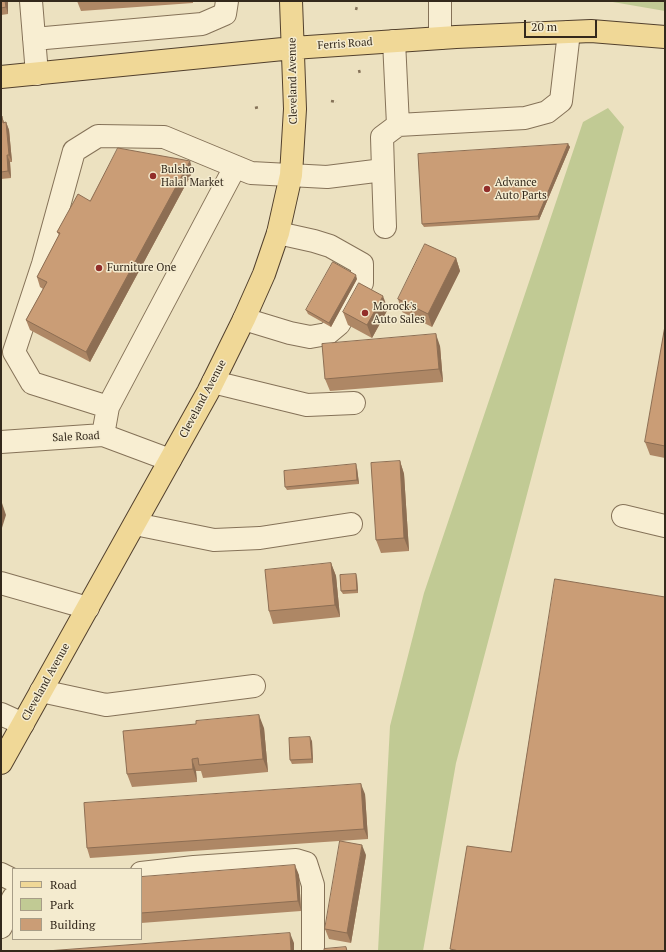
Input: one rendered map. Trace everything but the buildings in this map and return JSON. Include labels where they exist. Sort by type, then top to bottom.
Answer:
[{"type":"main road","name":"Cleveland Avenue","points":[[1,763],[213,382],[264,274],[278,233],[291,176],[295,109],[291,1]]},
{"type":"main road","name":"Ferris Road","points":[[1,77],[293,48],[440,38],[591,31],[665,37]]},
{"type":"street","points":[[31,1],[37,74]]},
{"type":"street","points":[[34,39],[202,24],[225,14],[227,1]]},
{"type":"street","points":[[440,1],[440,38]]},
{"type":"street","points":[[385,227],[382,137],[398,125],[525,118],[547,112],[561,101],[569,32]]},
{"type":"street","points":[[394,41],[398,125]]},
{"type":"street","points":[[108,407],[32,383],[14,352],[43,264],[74,151],[98,136],[164,137],[252,173],[327,177],[383,170]]},
{"type":"street","points":[[103,435],[108,407],[235,167]]},
{"type":"street","points":[[244,319],[290,333],[310,337],[327,334],[339,324],[362,283],[362,264],[330,246],[278,233]]},
{"type":"street","points":[[213,382],[307,405],[354,403]]},
{"type":"street","name":"Sale Road","points":[[1,442],[103,435],[170,460]]},
{"type":"street","points":[[623,516],[665,526]]},
{"type":"street","points":[[135,524],[214,540],[260,538],[351,524]]},
{"type":"street","points":[[1,583],[88,608]]},
{"type":"street","points":[[41,691],[106,705],[254,686]]},
{"type":"street","points":[[1,714],[23,724]]},
{"type":"street","points":[[142,873],[194,867],[296,860],[306,863],[313,885],[313,951]]},
{"type":"street","points":[[1,874],[12,880]]},
{"type":"street","points":[[1,926],[12,900]]},
{"type":"path","points":[[359,70],[360,74]]},
{"type":"path","points":[[331,101],[336,102]]},
{"type":"path","points":[[255,108],[259,107]]},
{"type":"green space","points":[[607,1],[665,1],[665,11]]},
{"type":"green space","points":[[608,108],[624,127],[456,763],[423,951],[378,951],[390,726],[424,593],[583,122]]},
{"type":"place","name":"Bulsho Halal Market","points":[[153,176]]},
{"type":"place","name":"Advance Auto Parts","points":[[487,189]]},
{"type":"place","name":"Furniture One","points":[[99,268]]},
{"type":"place","name":"Morock's Auto Sales","points":[[365,313]]}]
